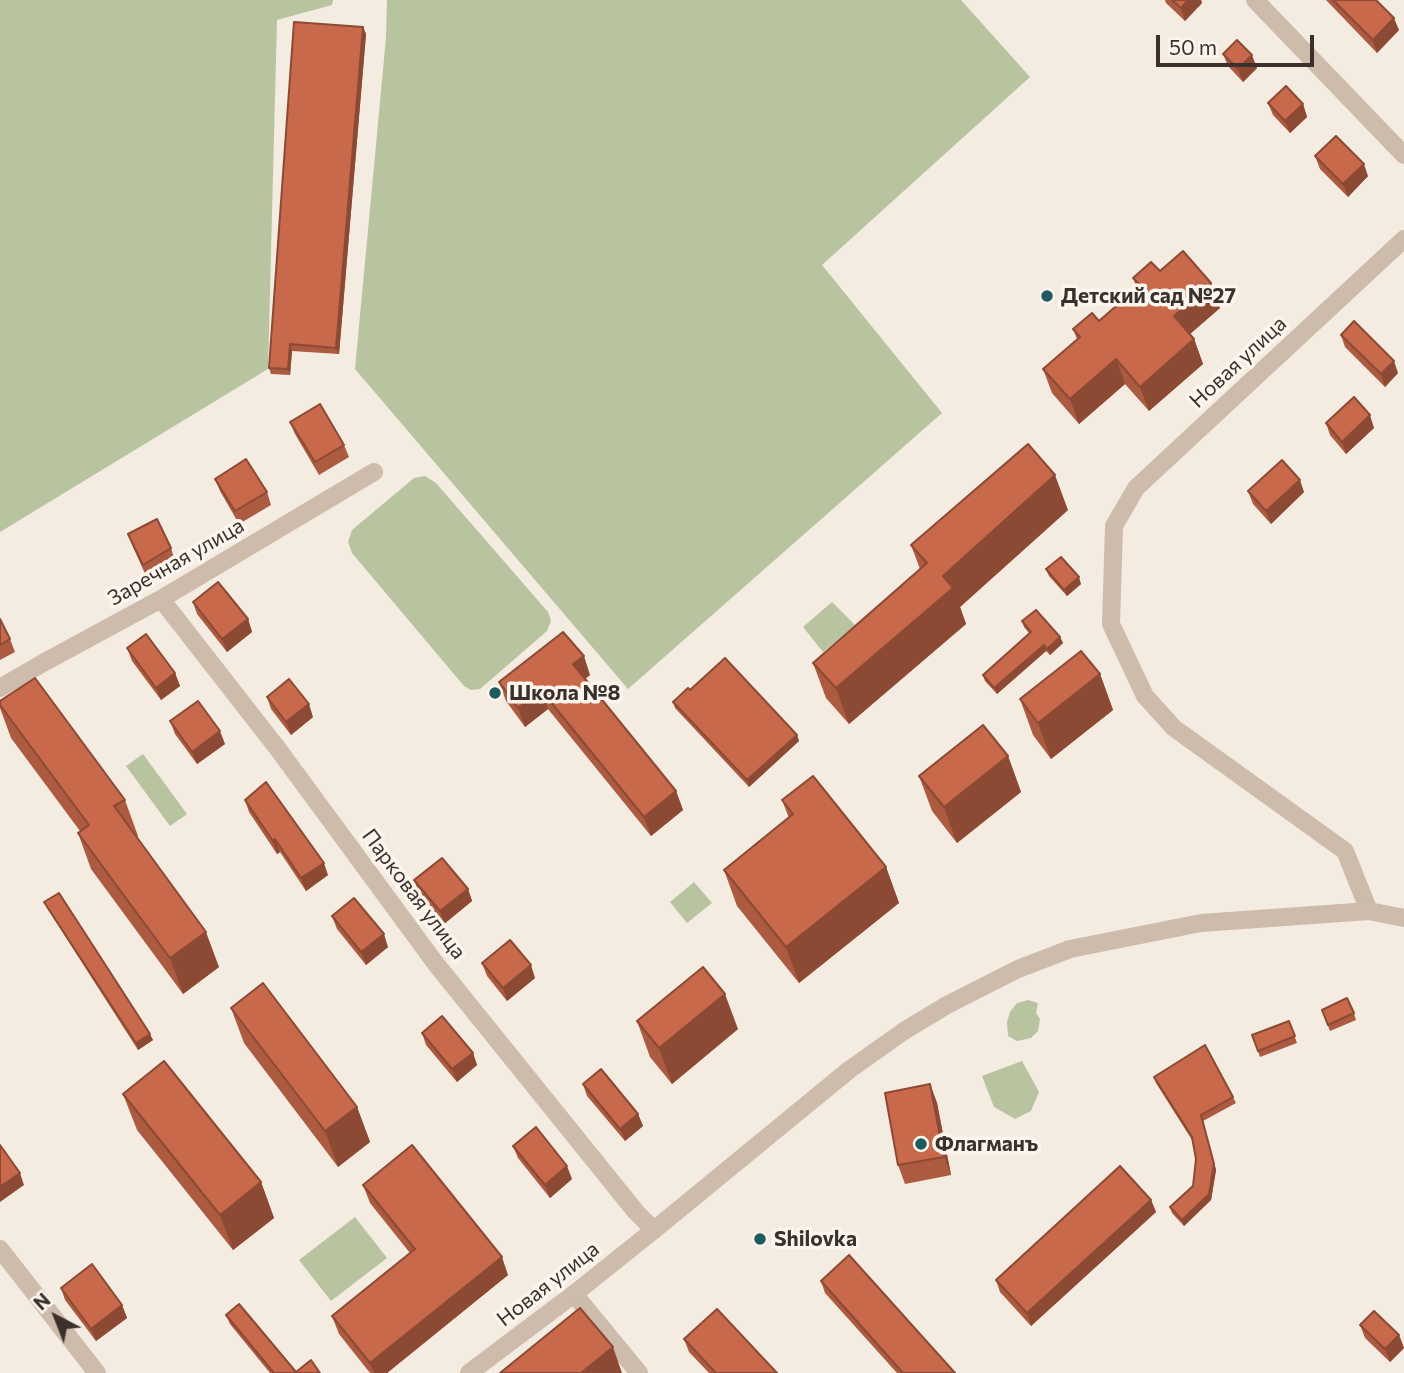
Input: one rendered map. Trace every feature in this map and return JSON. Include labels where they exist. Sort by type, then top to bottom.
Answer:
[{"type":"street","points":[[1255,0],[1404,155]]},
{"type":"street","name":"Новая улица","points":[[1369,911],[1345,851],[1174,728],[1145,696],[1111,624],[1114,526],[1136,488],[1404,239]]},
{"type":"street","name":"Заречная улица","points":[[0,688],[161,599],[374,472]]},
{"type":"street","name":"Парковая улица","points":[[161,599],[278,749],[436,964],[636,1212],[654,1230]]},
{"type":"street","name":"Новая улица","points":[[469,1373],[574,1294],[849,1070],[904,1031],[1017,969],[1070,949],[1201,923],[1369,911],[1404,918]]},
{"type":"street","points":[[0,1249],[97,1373]]},
{"type":"street","points":[[574,1294],[639,1373]]},
{"type":"green space","points":[[0,0],[333,0],[332,5],[277,20],[268,369],[0,532]]},
{"type":"green space","points":[[387,0],[961,0],[1030,77],[822,265],[942,413],[628,689],[355,369],[386,38]]},
{"type":"green space","points":[[425,476],[436,483],[548,612],[551,621],[547,631],[480,689],[471,690],[464,686],[352,553],[348,542],[352,530],[414,478]]},
{"type":"green space","points":[[832,602],[855,625],[823,652],[803,627]]},
{"type":"green space","points":[[143,754],[187,814],[170,826],[126,766]]},
{"type":"green space","points":[[694,882],[712,903],[687,923],[670,902]]},
{"type":"green space","points":[[1028,1000],[1038,1003],[1038,1031],[1031,1038],[1017,1041],[1008,1036],[1007,1022],[1017,1003]]},
{"type":"green space","points":[[1022,1061],[1039,1092],[1031,1111],[1015,1119],[994,1107],[982,1076]]},
{"type":"green space","points":[[355,1217],[387,1258],[331,1301],[299,1260]]},
{"type":"building","points":[[1172,0],[1188,0],[1181,8]]},
{"type":"building","points":[[1333,0],[1376,0],[1394,18],[1373,40]]},
{"type":"building","points":[[294,22],[363,27],[336,348],[290,344],[288,369],[269,368]]},
{"type":"building","points":[[1237,40],[1252,55],[1238,69],[1223,54]]},
{"type":"building","points":[[1286,86],[1303,104],[1285,121],[1268,103]]},
{"type":"building","points":[[1336,136],[1364,164],[1343,184],[1315,156]]},
{"type":"building","points":[[1183,251],[1211,283],[1174,316],[1194,339],[1140,387],[1116,359],[1070,399],[1043,369],[1080,337],[1073,329],[1092,313],[1099,321],[1140,285],[1133,278],[1151,262],[1160,271]]},
{"type":"building","points":[[1354,321],[1394,361],[1381,374],[1341,335]]},
{"type":"building","points":[[1354,397],[1370,415],[1342,442],[1326,423]]},
{"type":"building","points":[[320,404],[344,445],[315,462],[290,422]]},
{"type":"building","points":[[1028,444],[1055,475],[943,576],[953,588],[836,688],[813,663],[927,563],[911,545]]},
{"type":"building","points":[[246,459],[267,492],[235,511],[215,479]]},
{"type":"building","points":[[1282,460],[1300,480],[1266,511],[1248,491]]},
{"type":"building","points":[[157,519],[171,548],[143,565],[128,534]]},
{"type":"building","points":[[1061,557],[1079,577],[1064,590],[1046,569]]},
{"type":"building","points":[[218,582],[248,619],[222,639],[193,602]]},
{"type":"building","points":[[1036,610],[1060,637],[1047,649],[1044,645],[994,688],[983,675],[1031,632],[1022,621]]},
{"type":"building","points":[[0,619],[10,639],[0,645]]},
{"type":"building","name":"Школа №8","points":[[563,632],[584,656],[573,664],[676,791],[644,817],[541,690],[518,708],[499,682]]},
{"type":"building","points":[[146,634],[175,673],[156,688],[127,648]]},
{"type":"building","points":[[1081,651],[1100,674],[1038,723],[1020,699]]},
{"type":"building","points":[[725,658],[797,735],[747,780],[673,702]]},
{"type":"building","points":[[35,678],[125,800],[114,806],[206,932],[170,958],[78,833],[89,825],[0,705],[0,701]]},
{"type":"building","points":[[289,679],[309,704],[286,722],[267,697]]},
{"type":"building","points":[[198,701],[220,731],[192,752],[170,721]]},
{"type":"building","points":[[983,725],[1008,756],[944,807],[919,776]]},
{"type":"building","points":[[813,776],[886,867],[786,947],[724,870],[793,814],[782,800]]},
{"type":"building","points":[[266,782],[324,863],[301,878],[245,800]]},
{"type":"building","points":[[442,858],[468,889],[440,911],[414,880]]},
{"type":"building","points":[[59,893],[150,1034],[136,1043],[44,902]]},
{"type":"building","points":[[354,898],[384,934],[361,952],[332,916]]},
{"type":"building","points":[[510,940],[531,965],[503,988],[482,963]]},
{"type":"building","points":[[703,967],[725,994],[659,1048],[637,1021]]},
{"type":"building","points":[[263,983],[357,1107],[325,1131],[231,1008]]},
{"type":"building","points":[[1347,998],[1354,1013],[1328,1025],[1322,1010]]},
{"type":"building","points":[[442,1016],[473,1053],[452,1069],[422,1033]]},
{"type":"building","points":[[1289,1021],[1295,1036],[1258,1051],[1252,1035]]},
{"type":"building","points":[[1205,1045],[1233,1097],[1201,1115],[1214,1164],[1209,1194],[1182,1220],[1170,1207],[1193,1186],[1196,1159],[1192,1137],[1154,1077]]},
{"type":"building","points":[[164,1061],[261,1182],[220,1215],[123,1094]]},
{"type":"building","points":[[601,1069],[638,1114],[620,1129],[583,1084]]},
{"type":"building","name":"Флагманъ","points":[[930,1084],[944,1157],[898,1165],[885,1093]]},
{"type":"building","points":[[536,1127],[567,1166],[545,1185],[513,1146]]},
{"type":"building","points":[[0,1145],[20,1173],[0,1187]]},
{"type":"building","points":[[412,1145],[502,1257],[370,1363],[332,1316],[415,1249],[363,1185]]},
{"type":"building","points":[[1120,1166],[1151,1200],[1027,1313],[996,1280]]},
{"type":"building","points":[[849,1255],[955,1373],[903,1373],[821,1281]]},
{"type":"building","points":[[92,1264],[122,1305],[91,1329],[61,1288]]},
{"type":"building","points":[[239,1304],[296,1372],[311,1360],[320,1373],[274,1373],[226,1315]]},
{"type":"building","points":[[580,1308],[613,1347],[581,1373],[500,1373]]},
{"type":"building","points":[[717,1309],[777,1373],[716,1373],[684,1339]]},
{"type":"building","points":[[1374,1311],[1399,1335],[1385,1349],[1360,1325]]},
{"type":"place","name":"Детский сад №27","points":[[1047,296]]},
{"type":"place","name":"Школа №8","points":[[495,693]]},
{"type":"place","name":"Флагманъ","points":[[921,1144]]},
{"type":"place","name":"Shilovka","points":[[760,1239]]}]
